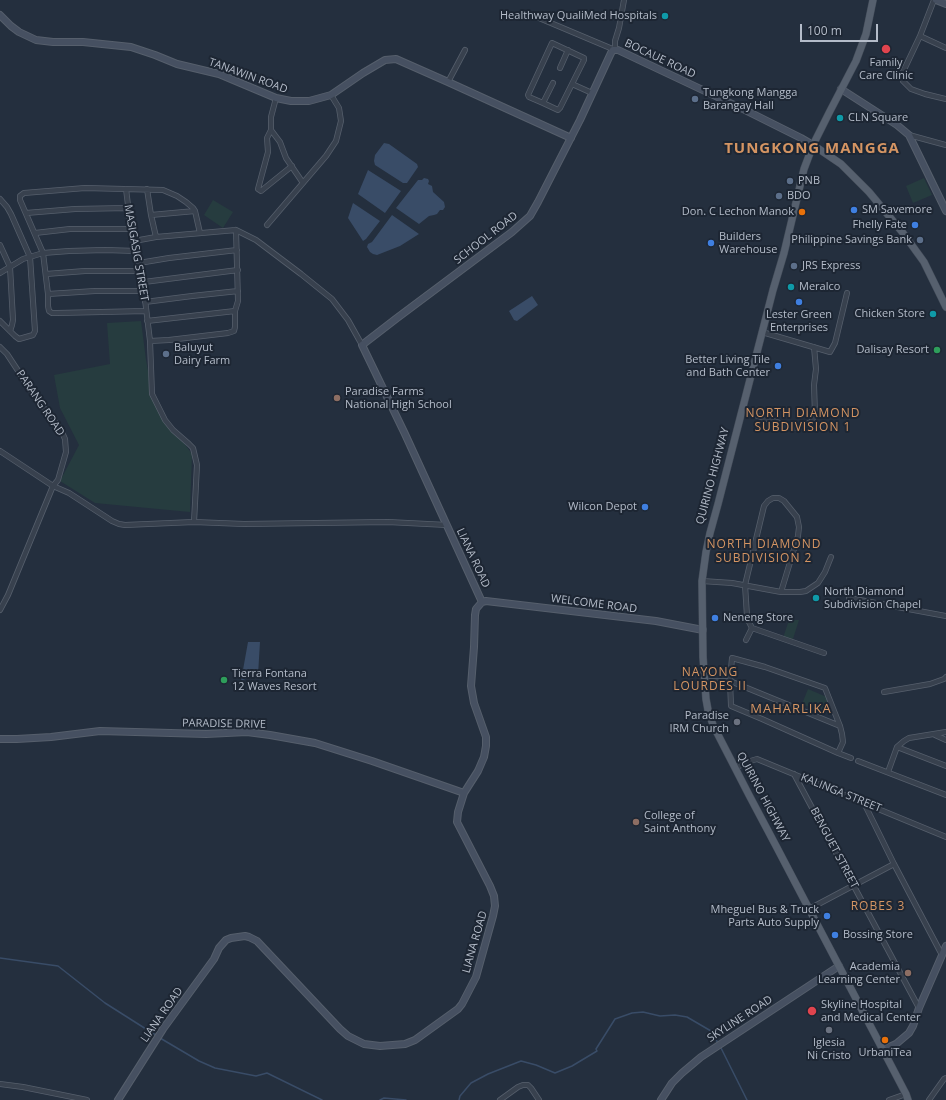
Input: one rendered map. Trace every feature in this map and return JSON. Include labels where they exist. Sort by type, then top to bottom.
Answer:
[{"type":"main road","name":"QUIRINO HIGHWAY","points":[[873,0],[863,44],[856,61],[813,145],[804,169],[784,253],[708,539],[702,581],[703,630],[708,710],[713,725],[907,1097]]},
{"type":"main road","points":[[813,145],[841,164],[869,192],[903,233],[924,262],[946,307]]},
{"type":"street","points":[[615,50],[614,41],[619,28],[624,0]]},
{"type":"street","points":[[946,4],[935,0],[902,74],[903,81],[911,89],[946,100]]},
{"type":"street","name":"TANAWIN ROAD","points":[[0,15],[19,32],[36,40],[53,42],[84,42],[131,47],[177,64],[219,74],[276,98],[291,101],[309,101],[331,95],[362,73],[388,60],[396,59],[571,138]]},
{"type":"street","name":"BOCAUE ROAD","points":[[540,18],[625,54],[755,115],[813,145]]},
{"type":"street","points":[[920,36],[946,48]]},
{"type":"street","points":[[552,43],[568,50],[584,58],[584,60],[560,108],[556,109],[529,97],[528,95],[550,45],[552,43]]},
{"type":"street","points":[[448,82],[466,50]]},
{"type":"street","points":[[560,68],[568,50]]},
{"type":"street","name":"SCHOOL ROAD","points":[[362,345],[396,318],[500,242],[530,216],[580,120],[611,53],[615,50]]},
{"type":"street","points":[[543,103],[552,83]]},
{"type":"street","points":[[572,84],[592,94]]},
{"type":"street","points":[[841,89],[897,125],[909,135],[946,211]]},
{"type":"street","points":[[267,225],[326,156],[336,141],[341,121],[339,108],[331,95]]},
{"type":"street","points":[[276,98],[271,117],[268,152],[258,189],[261,191],[292,166]]},
{"type":"street","points":[[271,130],[280,142],[286,158],[303,183]]},
{"type":"street","points":[[909,135],[946,145]]},
{"type":"street","points":[[146,311],[51,312],[48,306],[44,253],[20,198],[24,193],[85,188],[163,190],[186,202],[195,211],[200,233]]},
{"type":"street","name":"MASIGASIG STREET","points":[[126,189],[131,229],[144,282],[150,341],[152,394],[165,420],[173,430],[193,448],[197,465],[194,522]]},
{"type":"street","points":[[147,189],[156,237]]},
{"type":"street","points":[[0,199],[7,207],[30,257],[35,331],[33,335],[21,339],[15,336],[0,321]]},
{"type":"street","points":[[26,213],[75,209],[128,208]]},
{"type":"street","points":[[151,215],[195,211]]},
{"type":"street","points":[[35,233],[70,229],[131,229]]},
{"type":"street","points":[[134,241],[156,237],[236,230],[256,240],[332,299],[348,320],[362,345]]},
{"type":"street","points":[[150,341],[228,333],[235,330],[235,311],[238,305],[236,230]]},
{"type":"street","points":[[0,244],[10,268],[13,320],[10,331]]},
{"type":"street","points":[[0,273],[10,268],[17,262],[44,253],[69,250],[136,251]]},
{"type":"street","points":[[139,263],[237,250]]},
{"type":"street","points":[[144,282],[238,270]]},
{"type":"street","points":[[46,274],[85,271],[142,271]]},
{"type":"street","points":[[48,294],[95,291],[144,291]]},
{"type":"street","points":[[145,302],[238,291]]},
{"type":"street","points":[[762,332],[830,352],[835,343],[847,294]]},
{"type":"street","points":[[147,321],[235,311]]},
{"type":"street","name":"LIANA ROAD","points":[[118,1100],[163,1029],[214,959],[219,948],[226,940],[231,938],[240,936],[249,937],[257,941],[340,1030],[364,1044],[380,1046],[405,1044],[415,1040],[458,1009],[467,996],[476,977],[494,916],[494,896],[457,822],[458,812],[464,793],[478,770],[484,757],[486,746],[486,737],[474,703],[471,686],[475,615],[476,609],[482,602],[405,434],[362,345]]},
{"type":"street","name":"PARANG ROAD","points":[[0,347],[7,354],[36,398],[60,428],[66,444],[65,458],[58,480],[53,486],[8,595],[0,610]]},
{"type":"street","points":[[742,411],[796,428],[811,422],[815,414],[814,385],[816,369],[814,347]]},
{"type":"street","points":[[0,452],[53,486],[70,493],[112,521],[125,525],[194,522],[244,524],[388,522],[447,525]]},
{"type":"street","points":[[781,592],[798,536],[799,527],[797,517],[784,501],[779,498],[773,498],[764,506],[745,585],[747,616],[752,628],[824,653]]},
{"type":"street","points":[[702,581],[745,585],[781,592],[806,591],[813,587],[822,578],[832,557]]},
{"type":"street","points":[[849,598],[946,616]]},
{"type":"street","name":"WELCOME ROAD","points":[[482,602],[486,601],[656,621],[703,630]]},
{"type":"street","points":[[746,640],[752,628]]},
{"type":"street","points":[[838,752],[843,742],[842,734],[825,688],[765,667],[732,658],[730,681],[731,706],[851,758]]},
{"type":"street","points":[[884,692],[930,684],[946,677]]},
{"type":"street","points":[[705,681],[730,681],[840,726]]},
{"type":"street","name":"PARADISE DRIVE","points":[[0,739],[51,737],[100,731],[206,734],[247,732],[315,743],[464,793]]},
{"type":"street","points":[[888,772],[898,747],[904,741],[909,738],[946,732]]},
{"type":"street","points":[[933,735],[946,740]]},
{"type":"street","points":[[898,747],[946,766]]},
{"type":"street","name":"KALINGA STREET","points":[[735,768],[747,762],[758,759],[946,837]]},
{"type":"street","points":[[858,761],[946,795]]},
{"type":"street","name":"BENGUET STREET","points":[[794,774],[919,1008]]},
{"type":"street","points":[[864,802],[894,864],[942,956]]},
{"type":"street","points":[[809,909],[894,864]]},
{"type":"street","points":[[883,1050],[896,1044],[909,1033],[946,946]]},
{"type":"street","name":"SKYLINE ROAD","points":[[661,1100],[672,1083],[700,1057],[839,966]]},
{"type":"street","points":[[929,1100],[946,1078]]},
{"type":"street","points":[[0,1084],[23,1087],[87,1100]]},
{"type":"street","points":[[500,1100],[506,1098],[518,1087],[523,1085],[528,1085],[532,1088],[539,1100]]},
{"type":"street","points":[[889,1100],[907,1097]]},
{"type":"green space","points":[[924,178],[932,195],[913,203],[906,186]]},
{"type":"green space","points":[[213,200],[233,212],[223,228],[204,215]]},
{"type":"green space","points":[[141,321],[152,391],[160,415],[168,427],[181,439],[192,454],[190,512],[95,503],[60,481],[79,445],[60,408],[54,375],[110,364],[107,323]]},
{"type":"green space","points":[[789,620],[799,620],[792,642],[783,638]]},
{"type":"green space","points":[[808,689],[829,698],[823,713],[802,704]]},
{"type":"water","points":[[384,143],[389,144],[417,164],[418,167],[407,183],[403,183],[375,165],[375,155]]},
{"type":"water","points":[[368,170],[401,191],[385,213],[358,194]]},
{"type":"water","points":[[424,178],[428,179],[428,184],[432,186],[433,192],[444,202],[445,207],[437,214],[429,216],[419,224],[396,208],[418,180],[422,180]]},
{"type":"water","points":[[353,203],[380,221],[363,241],[348,218]]},
{"type":"water","points":[[392,215],[419,234],[400,246],[377,255],[373,254],[367,247],[368,244],[372,242]]},
{"type":"water","points":[[532,296],[538,305],[517,321],[514,320],[509,311]]},
{"type":"water","points":[[248,642],[260,642],[258,675],[241,681]]},
{"type":"waterway","points":[[0,958],[58,966],[105,1003],[157,1036]]},
{"type":"waterway","points":[[459,1100],[460,1096],[471,1083],[488,1074],[521,1061],[536,1065],[555,1073],[572,1066],[597,1051],[596,1049],[615,1019],[632,1013],[643,1012],[660,1016],[675,1015],[687,1017],[711,1031],[718,1043]]},
{"type":"waterway","points":[[160,1038],[199,1061],[215,1068],[256,1076],[267,1073],[322,1100]]},
{"type":"waterway","points":[[720,1046],[747,1100]]},
{"type":"waterway","points":[[380,1100],[384,1098],[406,1100]]},
{"type":"place","name":"Healthway QualiMed Hospitals","points":[[665,16]]},
{"type":"place","name":"Family Care Clinic","points":[[886,49]]},
{"type":"place","name":"Tungkong Mangga Barangay Hall","points":[[695,99]]},
{"type":"place","name":"CLN Square","points":[[840,118]]},
{"type":"place","name":"PNB","points":[[790,181]]},
{"type":"place","name":"BDO","points":[[779,196]]},
{"type":"place","name":"SM Savemore","points":[[854,210]]},
{"type":"place","name":"Don. C Lechon Manok","points":[[802,212]]},
{"type":"place","name":"Fhelly Fate","points":[[915,225]]},
{"type":"place","name":"Philippine Savings Bank","points":[[920,240]]},
{"type":"place","name":"Builders Warehouse","points":[[711,243]]},
{"type":"place","name":"JRS Express","points":[[794,266]]},
{"type":"place","name":"Meralco","points":[[791,287]]},
{"type":"place","name":"Lester Green Enterprises","points":[[799,302]]},
{"type":"place","name":"Chicken Store","points":[[933,314]]},
{"type":"place","name":"Dalisay Resort","points":[[937,350]]},
{"type":"place","name":"Baluyut Dairy Farm","points":[[166,354]]},
{"type":"place","name":"Better Living Tile and Bath Center","points":[[778,366]]},
{"type":"place","name":"Paradise Farms National High School","points":[[337,398]]},
{"type":"place","name":"Wilcon Depot","points":[[645,507]]},
{"type":"place","name":"North Diamond Subdivision Chapel","points":[[816,598]]},
{"type":"place","name":"Neneng Store","points":[[715,618]]},
{"type":"place","name":"Tierra Fontana 12 Waves Resort","points":[[224,680]]},
{"type":"place","name":"Paradise IRM Church","points":[[737,722]]},
{"type":"place","name":"College of Saint Anthony","points":[[636,822]]},
{"type":"place","name":"Mheguel Bus & Truck Parts Auto Supply","points":[[827,916]]},
{"type":"place","name":"Bossing Store","points":[[835,935]]},
{"type":"place","name":"Academia Learning Center","points":[[908,973]]},
{"type":"place","name":"Skyline Hospital and Medical Center","points":[[812,1011]]},
{"type":"place","name":"Iglesia Ni Cristo","points":[[829,1030]]},
{"type":"place","name":"UrbaniTea","points":[[885,1040]]},
{"type":"district","name":"TUNGKONG MANGGA","points":[[812,149]]},
{"type":"district","name":"NORTH DIAMOND SUBDIVISION 1","points":[[803,421]]},
{"type":"district","name":"NORTH DIAMOND SUBDIVISION 2","points":[[764,552]]},
{"type":"district","name":"NAYONG LOURDES II","points":[[710,680]]},
{"type":"district","name":"MAHARLIKA","points":[[791,709]]},
{"type":"district","name":"ROBES 3","points":[[878,907]]}]
